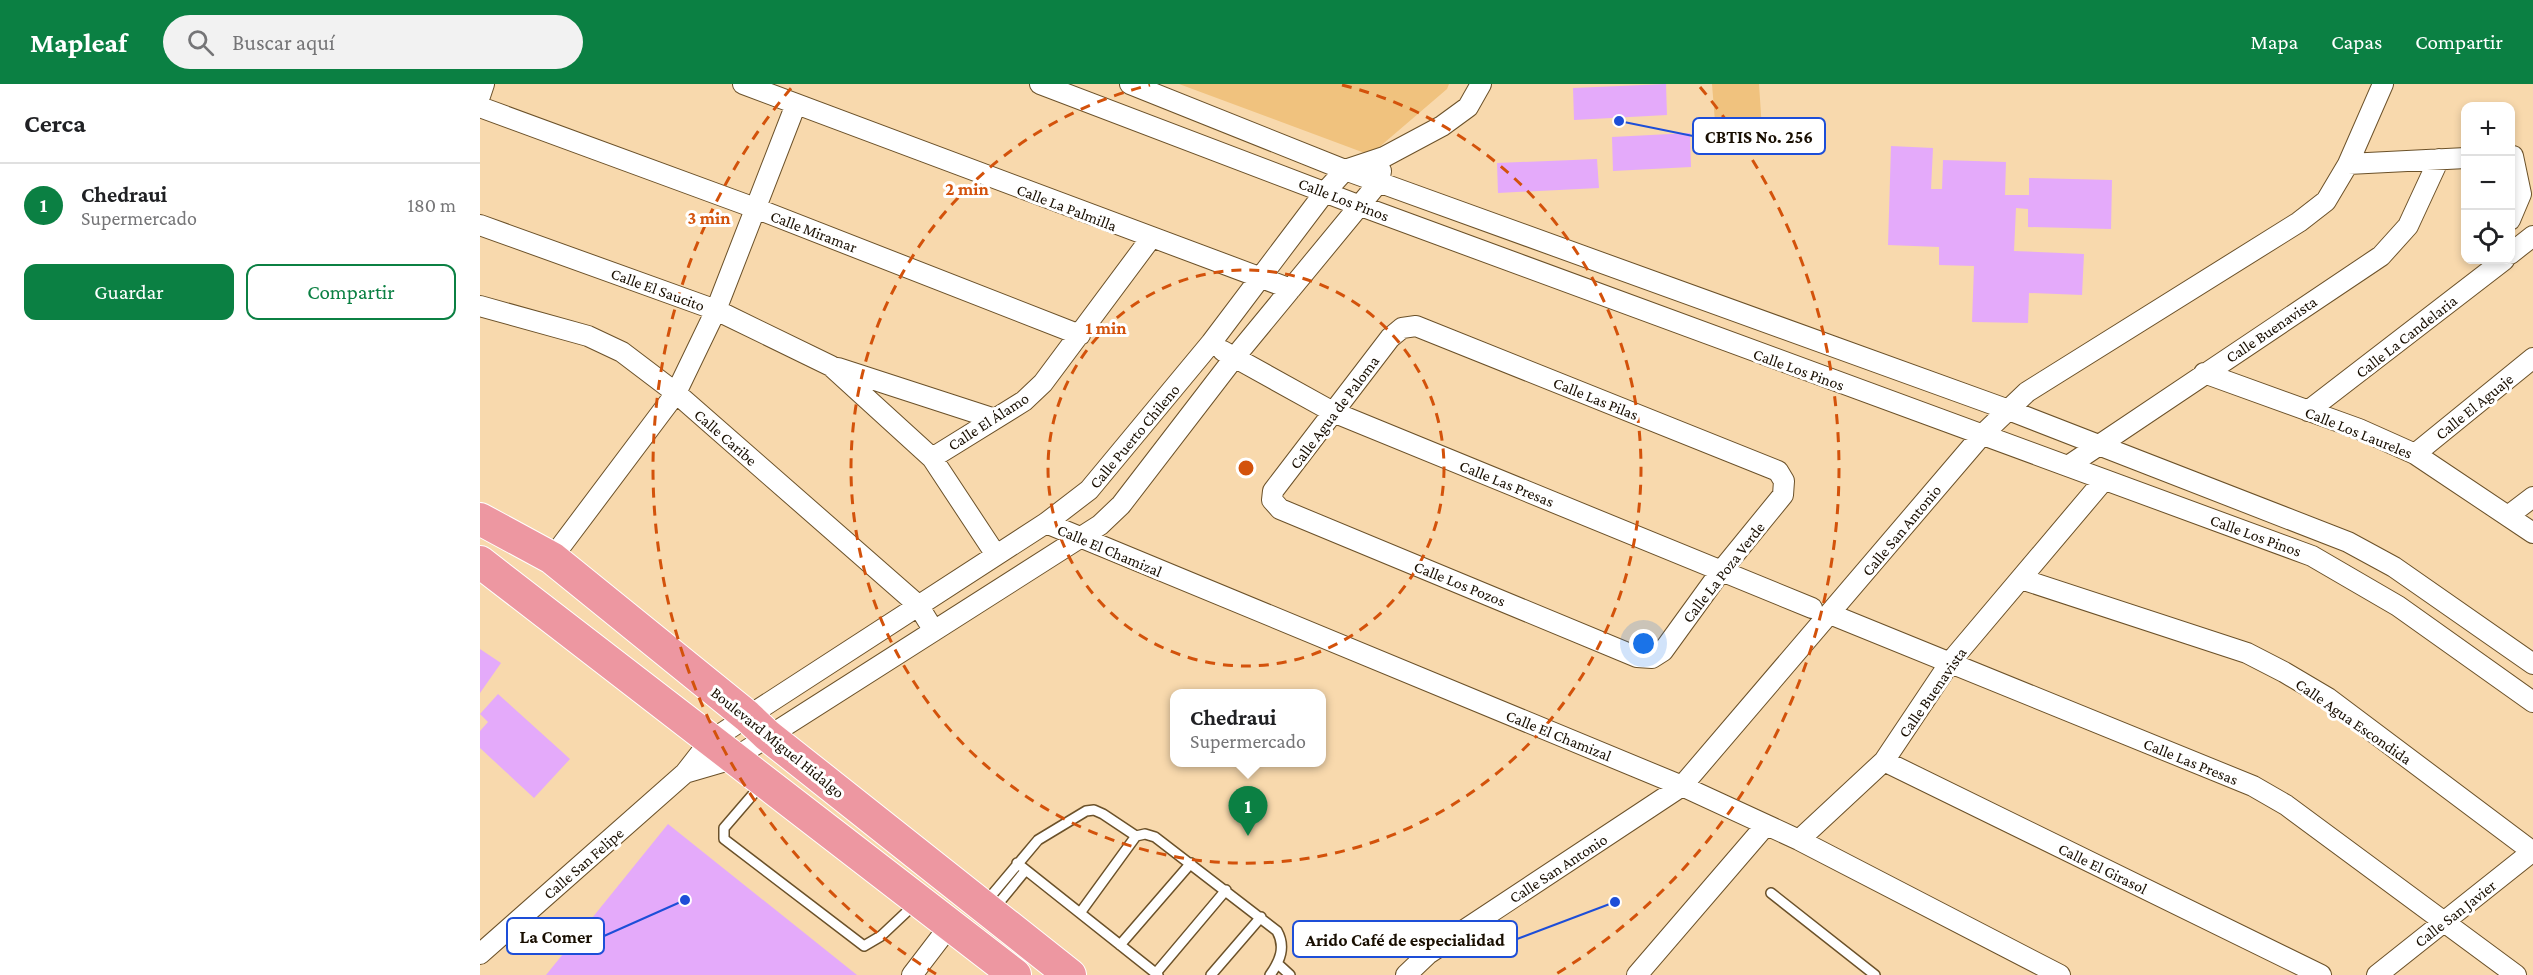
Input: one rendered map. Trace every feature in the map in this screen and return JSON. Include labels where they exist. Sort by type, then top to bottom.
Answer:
[{"type":"main road","name":"Boulevard Miguel Hidalgo","points":[[480,519],[552,558],[1070,975]]},
{"type":"main road","points":[[480,562],[1015,975]]},
{"type":"street","points":[[480,96],[484,84]]},
{"type":"street","name":"Calle La Palmilla","points":[[743,84],[1291,289]]},
{"type":"street","name":"Calle Los Pinos","points":[[1040,84],[1358,205],[2312,556],[2398,606],[2533,702]]},
{"type":"street","name":"Calle Los Pinos","points":[[1130,84],[1345,170],[2006,409],[2348,542],[2394,567],[2533,664]]},
{"type":"street","name":"Calle Puerto Chileno","points":[[722,750],[918,605],[1046,523],[1089,490],[1211,343],[1325,192],[1345,170],[1384,157],[1442,126],[1468,107],[1481,84]]},
{"type":"street","name":"Calle San Antonio","points":[[1406,975],[1428,954],[1682,786],[1821,611],[2006,409],[2038,385],[2300,222],[2326,201],[2348,164],[2383,84]]},
{"type":"street","points":[[552,558],[676,393],[716,310],[796,104]]},
{"type":"street","name":"Calle Miramar","points":[[480,106],[755,208],[1080,335]]},
{"type":"street","points":[[2515,156],[2533,155]]},
{"type":"street","points":[[1379,182],[1384,157]]},
{"type":"street","points":[[2348,164],[2461,158]]},
{"type":"street","name":"Calle Buenavista","points":[[2068,466],[2096,444],[2381,256],[2408,226],[2439,159]]},
{"type":"street","points":[[2515,169],[2521,194],[2515,210]]},
{"type":"street","name":"Calle Puerto Chileno","points":[[722,750],[757,725],[934,631],[1080,538],[1121,505],[1234,358],[1379,182]]},
{"type":"street","name":"Calle El Saucito","points":[[480,225],[716,310],[831,366],[995,419]]},
{"type":"street","points":[[2515,251],[2533,236]]},
{"type":"street","name":"Calle El Álamo","points":[[932,458],[1024,401],[1043,383],[1151,238]]},
{"type":"street","name":"Calle La Candelaria","points":[[2308,411],[2487,268]]},
{"type":"street","name":"Calle Caribe","points":[[480,306],[588,336],[622,352],[676,393],[918,605],[934,631]]},
{"type":"street","name":"Calle Las Pilas","points":[[1402,328],[1416,327],[1756,462],[1778,471],[1785,481]]},
{"type":"street","name":"Calle Agua de Paloma","points":[[1272,500],[1273,491],[1390,338],[1402,328]]},
{"type":"street","name":"Calle Las Presas","points":[[1211,343],[1333,412],[2253,786],[2286,806],[2516,975]]},
{"type":"street","name":"Calle El Aguaje","points":[[2415,454],[2533,358]]},
{"type":"street","name":"Calle El Saucito","points":[[831,366],[932,458],[996,555]]},
{"type":"street","name":"Calle Los Laureles","points":[[2204,373],[2415,454],[2533,533]]},
{"type":"street","name":"Calle Buenavista","points":[[1799,840],[1884,761],[1951,662],[2104,480]]},
{"type":"street","name":"Calle La Poza Verde","points":[[1652,658],[1663,651],[1721,571],[1784,495],[1785,481]]},
{"type":"street","points":[[2508,516],[2533,497]]},
{"type":"street","name":"Calle Los Pozos","points":[[1272,500],[1280,509],[1637,657],[1652,658]]},
{"type":"street","name":"Calle El Chamizal","points":[[1046,523],[1682,786],[1799,840],[2060,975]]},
{"type":"street","name":"Calle Agua Escondida","points":[[2021,579],[2247,653],[2284,672],[2328,698],[2533,852]]},
{"type":"street","points":[[685,773],[722,750]]},
{"type":"street","points":[[685,773],[722,750]]},
{"type":"street","name":"Calle El Girasol","points":[[1884,761],[2321,975]]},
{"type":"street","name":"Calle San Felipe","points":[[480,954],[685,773]]},
{"type":"street","points":[[1637,975],[1766,825]]},
{"type":"street","name":"Calle San Javier","points":[[2377,975],[2533,852]]},
{"type":"street","points":[[912,975],[951,924]]},
{"type":"lane","points":[[764,781],[724,828],[724,838],[742,853],[864,946],[881,936],[920,900]]},
{"type":"lane","points":[[988,908],[1017,863],[1049,830],[1086,811],[1094,810],[1103,814],[1136,836]]},
{"type":"lane","points":[[1080,913],[1136,836],[1145,834],[1155,837],[1277,930],[1282,940],[1278,964],[1270,975]]},
{"type":"lane","points":[[1017,863],[1024,871],[1157,974],[1226,890]]},
{"type":"lane","points":[[1120,945],[1191,863]]},
{"type":"lane","points":[[988,908],[1024,871]]},
{"type":"lane","points":[[1771,893],[1875,975]]},
{"type":"lane","points":[[1211,975],[1261,917]]},
{"type":"lane","points":[[1278,964],[1290,975]]},
{"type":"shaded area","points":[[1179,84],[1449,84],[1447,89],[1370,155]]},
{"type":"shaded area","points":[[1712,84],[1759,84],[1763,144],[1717,147]]},
{"type":"building","points":[[1666,84],[1667,115],[1574,120],[1573,88]]},
{"type":"building","points":[[1690,133],[1691,167],[1613,171],[1612,137]]},
{"type":"building","points":[[1891,146],[1933,148],[1931,189],[1942,189],[1943,160],[2006,162],[2005,195],[2029,195],[2029,178],[2112,180],[2111,229],[2028,227],[2028,209],[2016,208],[2014,251],[2084,254],[2082,295],[2029,293],[2028,323],[1972,322],[1974,266],[1939,265],[1939,247],[1888,245]]},
{"type":"building","points":[[1597,159],[1599,188],[1498,193],[1497,163]]},
{"type":"building","points":[[480,649],[501,663],[480,693]]},
{"type":"building","points":[[498,694],[570,759],[534,798],[480,748],[480,731],[488,722],[480,714]]},
{"type":"building","points":[[668,824],[857,975],[546,975]]},
{"type":"place","name":"CBTIS No. 256","points":[[1619,121]]},
{"type":"place","name":"Chedraui","points":[[1248,836]]},
{"type":"place","name":"La Comer","points":[[685,900]]},
{"type":"place","name":"Arido Café de especialidad","points":[[1615,902]]}]
